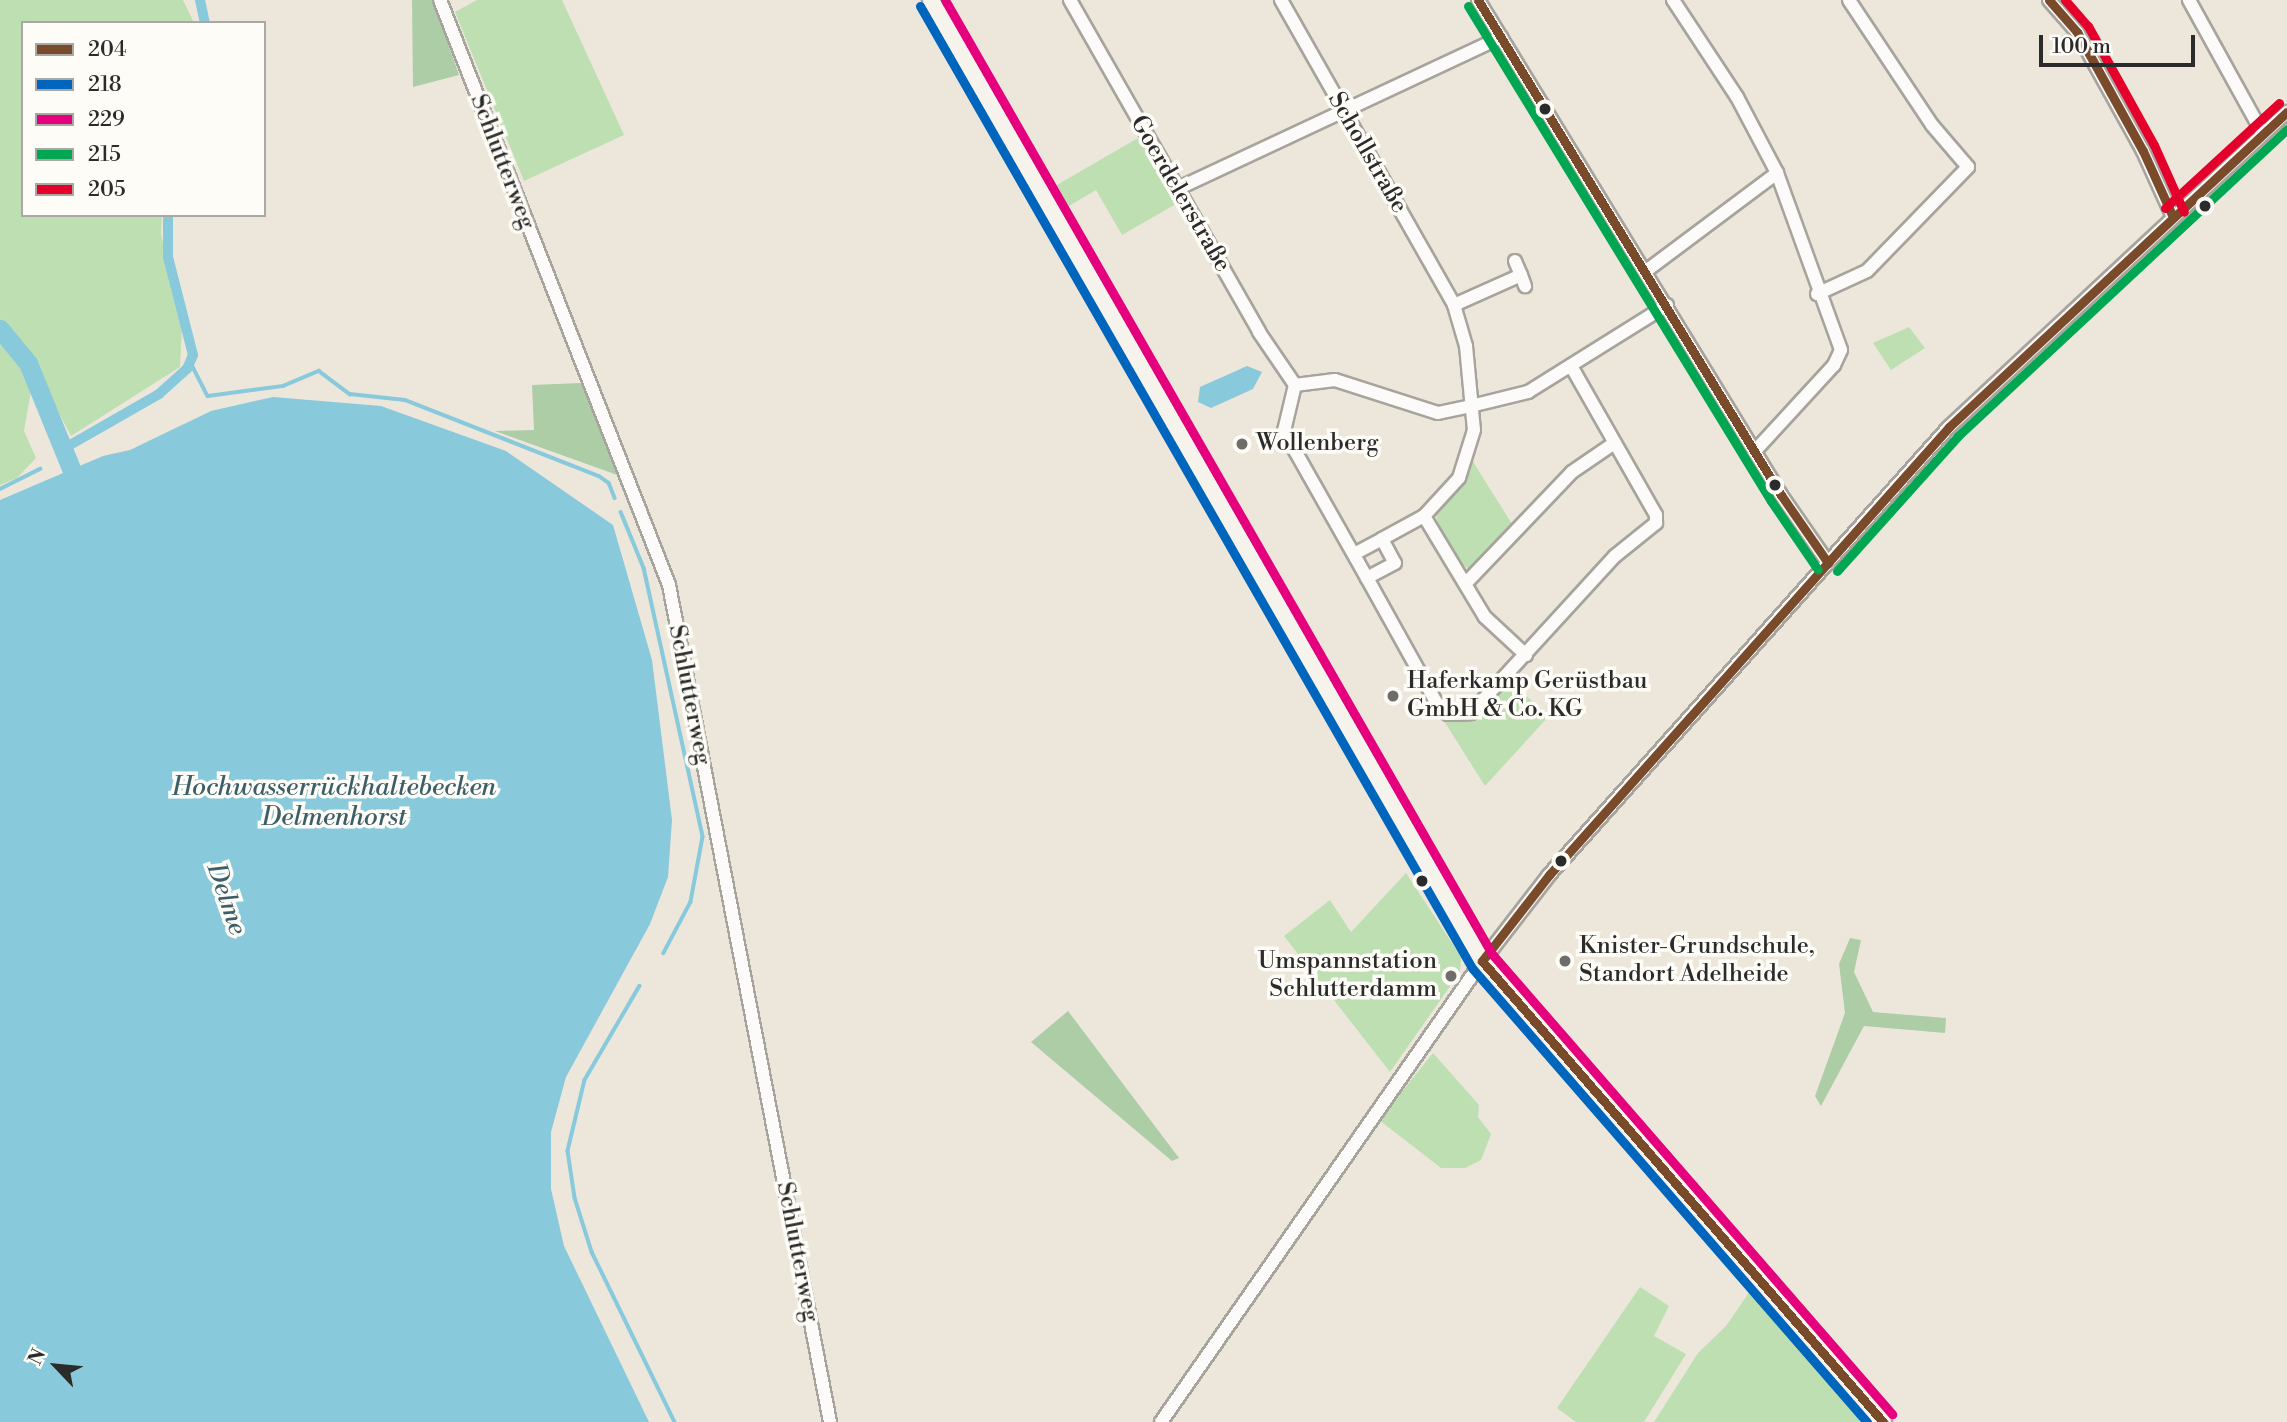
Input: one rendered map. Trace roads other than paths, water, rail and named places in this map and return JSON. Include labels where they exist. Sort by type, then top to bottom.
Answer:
[{"type":"main road","points":[[931,0],[1482,961],[1883,1422]]},
{"type":"street","name":"Schlutterweg","points":[[440,0],[669,585],[830,1422]]},
{"type":"street","name":"Goerdelerstraße","points":[[1070,0],[1177,188],[1295,385]]},
{"type":"street","name":"Schollstraße","points":[[1281,0],[1454,305],[1466,346],[1475,405],[1470,452],[1460,478],[1424,516],[1354,554]]},
{"type":"street","points":[[1478,0],[1667,304],[1754,452],[1829,563]]},
{"type":"street","points":[[1673,0],[1737,97],[1777,173],[1817,294],[1841,350],[1838,358],[1754,452]]},
{"type":"street","points":[[1817,294],[1867,271],[1968,167],[1932,125],[1849,0]]},
{"type":"street","points":[[2049,0],[2077,32],[2143,151],[2173,217]]},
{"type":"street","points":[[2189,0],[2263,134]]},
{"type":"street","points":[[1177,188],[1344,113],[1501,37]]},
{"type":"street","points":[[1161,1422],[1482,961],[1549,875],[1950,428],[2287,112]]},
{"type":"street","points":[[1646,271],[1777,173]]},
{"type":"street","points":[[1454,305],[1523,281],[1515,261]]},
{"type":"street","points":[[1571,366],[1613,444],[1656,515],[1656,523],[1615,556],[1471,713],[1448,714],[1436,702],[1284,432],[1295,385],[1335,380],[1438,413],[1475,405],[1528,392],[1667,304]]},
{"type":"street","points":[[1466,583],[1572,472],[1613,444]]},
{"type":"street","points":[[1424,516],[1485,617],[1526,655]]},
{"type":"street","points":[[1367,578],[1395,563],[1382,539]]},
{"type":"water","points":[[1247,366],[1262,372],[1253,389],[1211,408],[1198,402],[1200,387]]},
{"type":"water","name":"Hochwasserrückhaltebecken Delmenhorst","points":[[273,397],[381,406],[506,451],[613,525],[652,660],[672,820],[668,877],[650,924],[566,1077],[551,1132],[551,1189],[564,1246],[649,1422],[0,1422],[0,500],[103,456],[130,450],[211,411]]},
{"type":"waterway","points":[[200,0],[205,21]]},
{"type":"waterway","points":[[63,449],[159,394],[187,369],[193,355],[168,257],[168,217]]},
{"type":"waterway","name":"Delme","points":[[0,329],[28,363],[81,493]]},
{"type":"waterway","points":[[190,361],[208,396],[283,386],[319,371],[350,394],[405,400],[599,476],[609,483],[615,498]]},
{"type":"waterway","points":[[0,489],[40,469]]},
{"type":"waterway","points":[[621,512],[644,568],[703,837],[691,902],[664,953]]},
{"type":"waterway","points":[[640,986],[585,1080],[568,1151],[575,1198],[592,1252],[675,1422]]},
{"type":"place","name":"Wollenberg","points":[[1242,444]]},
{"type":"place","name":"Haferkamp Gerüstbau GmbH & Co. KG","points":[[1393,696]]},
{"type":"place","name":"Knister-Grundschule, Standort Adelheide","points":[[1565,961]]},
{"type":"place","name":"Umspannstation Schlutterdamm","points":[[1451,976]]}]
